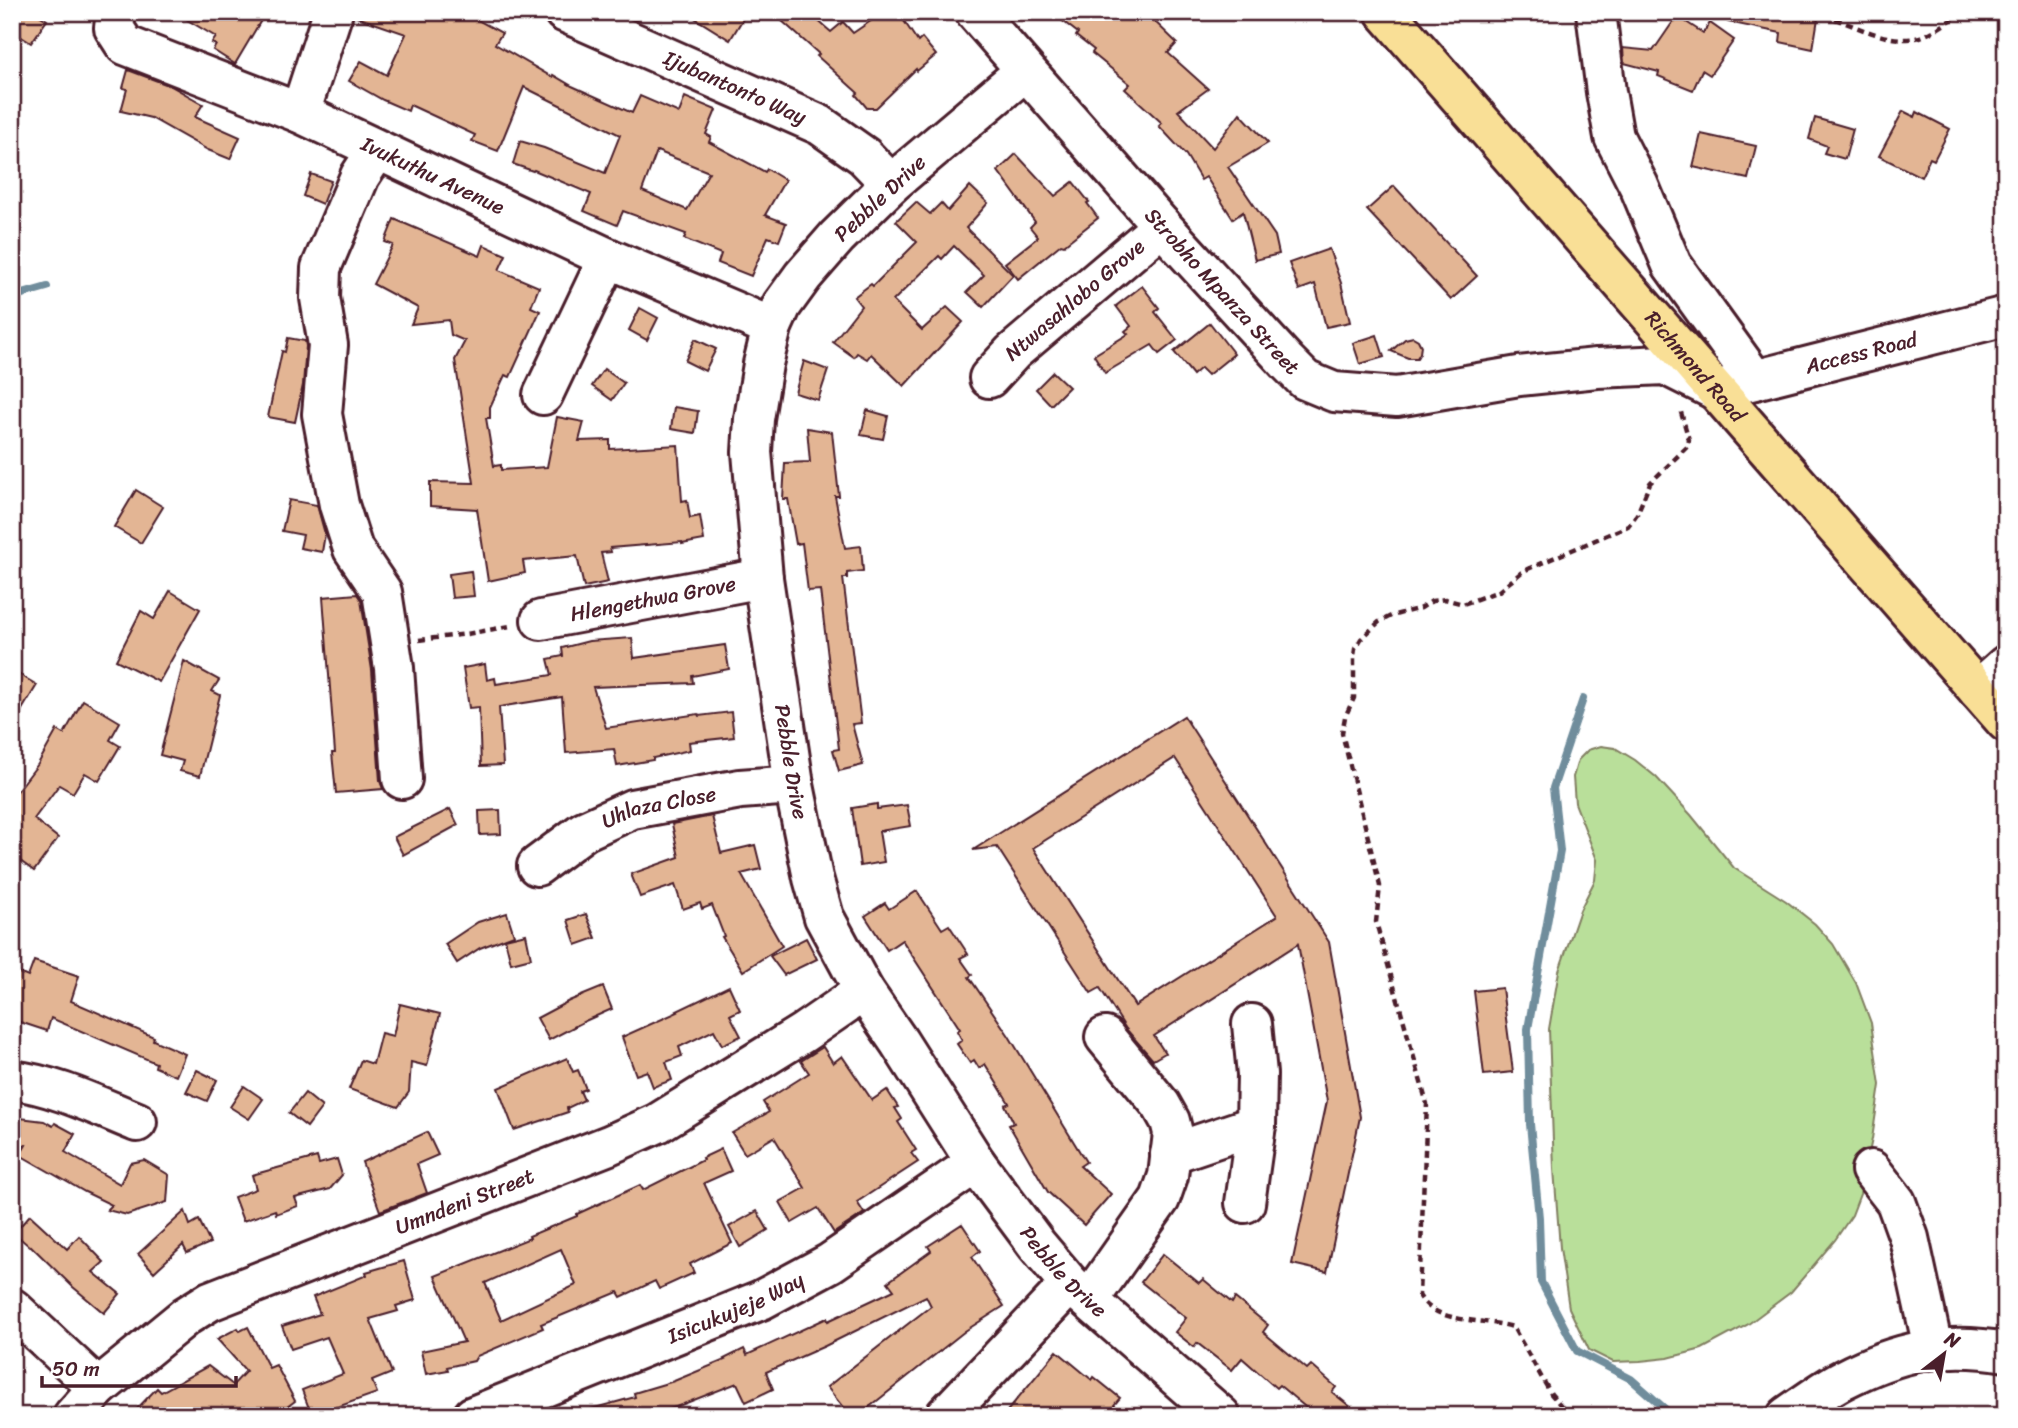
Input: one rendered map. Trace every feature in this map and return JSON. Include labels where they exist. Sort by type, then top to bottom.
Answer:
[{"type":"highway","name":"Richmond Road","points":[[1385,12],[2006,722]]},
{"type":"street","name":"Ivukuthu Avenue","points":[[116,12],[114,28],[125,45],[300,113],[608,258],[772,327]]},
{"type":"street","points":[[300,113],[333,12]]},
{"type":"street","name":"Ijubantonto Way","points":[[565,12],[820,125],[864,156],[891,184]]},
{"type":"street","name":"Strobho Mpanza Street","points":[[975,12],[1162,226],[1305,380],[1334,392],[1397,397],[1519,376],[1597,368],[1665,365],[1714,390]]},
{"type":"street","points":[[1597,12],[1614,137],[1639,186],[1672,265],[1755,380]]},
{"type":"street","name":"Pebble Drive","points":[[1025,71],[891,184],[837,237],[782,305],[772,327],[754,419],[752,453],[764,578],[794,785],[813,878],[824,917],[864,991],[900,1042],[976,1163],[1037,1245],[1080,1292],[1218,1415]]},
{"type":"street","points":[[377,150],[360,176],[321,268],[320,298],[328,345],[322,414],[339,505],[353,549],[382,592],[394,668],[402,779]]},
{"type":"street","name":"Ntwasahlobo Grove","points":[[989,379],[1013,352],[1162,226]]},
{"type":"street","points":[[542,395],[608,258]]},
{"type":"street","name":"Access Road","points":[[1714,390],[2006,316]]},
{"type":"street","name":"Hlengethwa Grove","points":[[541,620],[764,578]]},
{"type":"street","points":[[1978,690],[2006,665]]},
{"type":"street","name":"Uhlaza Close","points":[[537,866],[584,831],[632,809],[740,789],[794,785]]},
{"type":"street","name":"Umndeni Street","points":[[73,1416],[98,1388],[187,1316],[210,1301],[658,1123],[803,1033],[864,991]]},
{"type":"street","points":[[1245,1203],[1256,1125],[1252,1024]]},
{"type":"street","points":[[944,1416],[1080,1292],[1160,1199],[1168,1176],[1173,1133],[1161,1105],[1105,1037]]},
{"type":"street","points":[[12,1080],[72,1096],[137,1122]]},
{"type":"street","points":[[1170,1154],[1256,1125]]},
{"type":"street","name":"Isicukujeje Way","points":[[472,1416],[761,1300],[830,1263],[976,1163]]},
{"type":"street","points":[[1871,1170],[1896,1202],[1909,1238],[1933,1348]]},
{"type":"street","points":[[12,1308],[98,1388]]},
{"type":"street","points":[[1787,1416],[1841,1380],[1902,1354],[1933,1348],[1986,1348],[2006,1352]]},
{"type":"path","points":[[1835,19],[1883,36],[1909,39],[1922,37],[1964,12]]},
{"type":"path","points":[[1570,1416],[1551,1394],[1513,1327],[1434,1311],[1424,1304],[1419,1295],[1427,1104],[1376,922],[1380,886],[1342,733],[1345,717],[1354,698],[1355,649],[1361,639],[1379,622],[1432,601],[1445,599],[1463,604],[1499,591],[1523,571],[1628,526],[1650,483],[1682,452],[1689,440],[1665,365]]},
{"type":"path","points":[[390,644],[467,634],[541,620]]},
{"type":"green space","points":[[1601,746],[1615,748],[1656,777],[1734,868],[1786,901],[1815,924],[1833,944],[1856,983],[1871,1023],[1880,1085],[1872,1139],[1860,1194],[1852,1215],[1835,1240],[1791,1292],[1747,1325],[1702,1349],[1668,1358],[1640,1361],[1613,1362],[1589,1350],[1569,1308],[1560,1248],[1554,1169],[1549,1029],[1559,971],[1580,910],[1595,880],[1597,860],[1575,803],[1573,777],[1578,760],[1588,750]]},
{"type":"building","points":[[12,12],[34,12],[47,20],[31,43],[12,31]]},
{"type":"building","points":[[174,12],[266,12],[235,64],[213,50],[216,45],[212,43],[216,37]]},
{"type":"building","points":[[355,12],[463,12],[502,33],[495,44],[552,77],[553,75],[632,113],[640,96],[679,113],[685,97],[716,110],[706,134],[711,137],[709,142],[785,180],[765,215],[786,223],[779,241],[768,237],[751,276],[718,263],[721,254],[684,239],[686,234],[623,211],[617,225],[584,211],[591,194],[513,164],[520,141],[605,173],[620,135],[524,87],[498,151],[472,141],[475,135],[410,105],[408,111],[349,81],[361,61],[387,75],[406,34],[354,16]],"holes":[[[657,151],[709,172],[687,210],[642,191]]]},
{"type":"building","points":[[685,12],[747,12],[730,40]]},
{"type":"building","points":[[772,12],[808,12],[831,32],[843,22],[853,33],[884,12],[898,12],[918,42],[922,38],[936,55],[917,71],[916,69],[876,108],[867,108],[856,95],[858,93]]},
{"type":"building","points":[[1051,12],[1145,12],[1177,43],[1168,53],[1208,89],[1178,111],[1213,148],[1240,113],[1268,143],[1228,167],[1275,236],[1279,254],[1255,260],[1243,212],[1233,219],[1206,177],[1201,180],[1186,155],[1159,126],[1162,123],[1125,89],[1130,84],[1092,53],[1094,50],[1076,36],[1078,33]]},
{"type":"building","points":[[1729,12],[1819,12],[1813,49],[1780,42],[1781,33],[1728,22]]},
{"type":"building","points":[[1677,16],[1703,33],[1710,23],[1734,40],[1710,75],[1702,70],[1693,90],[1658,76],[1659,72],[1624,63],[1623,48],[1653,51]]},
{"type":"building","points":[[128,70],[171,86],[203,104],[195,117],[240,137],[230,159],[208,150],[151,118],[121,111],[127,89],[123,88]]},
{"type":"building","points":[[1903,111],[1915,117],[1917,112],[1950,129],[1934,160],[1930,158],[1921,177],[1879,156]]},
{"type":"building","points":[[1815,118],[1853,129],[1845,159],[1824,153],[1827,146],[1809,139]]},
{"type":"building","points":[[1701,134],[1756,146],[1748,179],[1693,167]]},
{"type":"building","points":[[1016,154],[1055,196],[1073,182],[1098,218],[1018,279],[1005,263],[1038,237],[1030,227],[1035,222],[998,171]]},
{"type":"building","points":[[311,174],[331,181],[322,204],[303,196]]},
{"type":"building","points":[[970,186],[988,203],[966,228],[1013,275],[983,307],[967,292],[984,275],[954,246],[942,259],[939,256],[893,301],[922,330],[947,307],[963,322],[904,386],[871,354],[867,359],[857,353],[854,357],[833,342],[861,306],[854,297],[871,284],[873,286],[917,242],[896,221],[916,202],[930,214],[941,203],[948,211]]},
{"type":"building","points":[[1394,186],[1477,276],[1451,300],[1367,210]]},
{"type":"building","points":[[394,219],[480,256],[484,245],[506,255],[499,270],[539,287],[531,307],[540,311],[510,377],[505,375],[490,407],[490,418],[486,418],[494,466],[501,465],[501,470],[547,467],[557,417],[584,422],[579,441],[610,440],[610,449],[678,445],[682,501],[687,500],[690,518],[700,516],[704,540],[682,544],[610,548],[611,552],[601,553],[608,582],[584,587],[577,556],[523,561],[525,573],[488,581],[477,509],[430,506],[430,482],[474,483],[455,360],[465,341],[451,335],[449,320],[411,324],[418,308],[373,284],[393,245],[385,242]]},
{"type":"building","points":[[1329,249],[1341,283],[1350,322],[1326,327],[1315,284],[1299,290],[1289,263]]},
{"type":"building","points":[[1142,286],[1159,308],[1155,312],[1177,340],[1159,354],[1152,345],[1105,373],[1094,355],[1128,334],[1125,331],[1131,326],[1116,306]]},
{"type":"building","points":[[640,308],[658,318],[647,340],[629,330]]},
{"type":"building","points":[[1210,323],[1234,354],[1208,375],[1201,368],[1193,375],[1174,352]]},
{"type":"building","points":[[1377,335],[1384,357],[1360,364],[1353,343]]},
{"type":"building","points":[[1413,337],[1421,346],[1417,358],[1408,358],[1391,351],[1405,339]]},
{"type":"building","points":[[288,338],[305,341],[306,346],[303,385],[295,422],[268,417],[282,351],[285,352]]},
{"type":"building","points":[[695,339],[716,349],[705,371],[685,361]]},
{"type":"building","points":[[804,361],[828,370],[818,400],[795,393]]},
{"type":"building","points":[[604,369],[624,383],[612,400],[592,386]]},
{"type":"building","points":[[1053,372],[1069,387],[1051,405],[1036,389]]},
{"type":"building","points":[[674,407],[698,411],[695,433],[671,429]]},
{"type":"building","points":[[867,410],[888,416],[883,439],[861,435]]},
{"type":"building","points":[[807,428],[832,432],[839,496],[835,496],[845,548],[861,546],[863,571],[847,573],[847,578],[843,578],[861,723],[852,724],[863,765],[839,771],[833,750],[839,749],[820,590],[808,591],[802,543],[796,544],[788,499],[783,499],[785,463],[810,462]]},
{"type":"building","points":[[136,490],[163,507],[141,543],[114,527]]},
{"type":"building","points":[[289,500],[317,505],[325,534],[322,552],[300,548],[303,535],[282,531]]},
{"type":"building","points":[[471,571],[474,596],[452,598],[449,574]]},
{"type":"building","points":[[170,591],[200,609],[159,682],[116,660],[141,611],[154,619]]},
{"type":"building","points":[[357,594],[361,600],[372,670],[380,781],[383,789],[336,793],[323,597]]},
{"type":"building","points":[[632,638],[634,658],[725,645],[729,669],[692,676],[693,683],[593,687],[606,728],[698,714],[731,712],[734,737],[689,742],[690,750],[617,766],[614,749],[566,753],[562,697],[499,707],[503,765],[481,766],[479,707],[469,708],[463,668],[485,664],[487,680],[495,678],[496,684],[552,675],[548,659],[563,656],[562,648],[589,641]]},
{"type":"building","points":[[184,661],[219,680],[212,691],[220,695],[200,776],[180,771],[183,761],[160,755]]},
{"type":"building","points":[[12,670],[37,685],[12,726]]},
{"type":"building","points":[[83,700],[120,722],[110,740],[120,746],[99,781],[85,773],[73,793],[59,785],[34,819],[58,838],[34,871],[12,855],[12,798],[38,764],[57,730],[64,734]]},
{"type":"building","points":[[1184,716],[1329,942],[1360,1117],[1327,1272],[1292,1264],[1327,1101],[1298,944],[1154,1036],[1165,1053],[1153,1060],[1126,1029],[1100,988],[1091,993],[997,847],[973,850]],"holes":[[[1175,758],[1277,916],[1135,1006],[1033,848]]]},
{"type":"building","points":[[877,804],[877,809],[907,805],[911,826],[879,831],[884,862],[860,866],[852,808]]},
{"type":"building","points":[[450,809],[458,825],[403,855],[394,837]]},
{"type":"building","points":[[500,810],[501,834],[480,835],[479,811]]},
{"type":"building","points":[[712,816],[721,853],[755,845],[761,869],[741,874],[782,946],[743,971],[722,937],[724,936],[712,905],[702,909],[700,903],[683,909],[675,885],[640,897],[631,874],[679,857],[672,824]]},
{"type":"building","points":[[917,891],[942,929],[949,925],[968,954],[960,958],[972,975],[969,977],[1009,1036],[1086,1162],[1080,1166],[1111,1194],[1084,1225],[1048,1192],[1009,1125],[1014,1123],[1005,1105],[1009,1103],[985,1064],[979,1068],[974,1060],[970,1063],[957,1044],[962,1040],[957,1031],[960,1029],[902,940],[887,950],[865,916],[885,903],[889,909]]},
{"type":"building","points":[[507,913],[514,935],[480,948],[457,963],[445,944],[478,922]]},
{"type":"building","points":[[586,914],[596,938],[576,945],[568,920]]},
{"type":"building","points":[[526,934],[531,958],[511,963],[505,939]]},
{"type":"building","points":[[806,938],[817,959],[784,975],[770,956]]},
{"type":"building","points":[[34,961],[79,976],[71,1001],[154,1037],[153,1040],[185,1054],[176,1076],[155,1067],[156,1063],[51,1018],[47,1031],[14,1020],[18,1008],[12,1006],[12,970],[28,977]]},
{"type":"building","points":[[729,986],[740,1010],[730,1015],[741,1036],[722,1045],[714,1030],[679,1047],[682,1056],[666,1062],[672,1080],[653,1087],[647,1071],[636,1075],[622,1037]]},
{"type":"building","points":[[603,987],[612,1009],[549,1040],[537,1018]]},
{"type":"building","points":[[1502,988],[1513,1072],[1484,1075],[1474,991]]},
{"type":"building","points":[[400,1004],[440,1014],[427,1066],[411,1062],[409,1092],[398,1107],[349,1089],[361,1060],[373,1064],[381,1033],[393,1036]]},
{"type":"building","points":[[823,1047],[833,1063],[842,1056],[872,1100],[887,1090],[898,1107],[895,1108],[902,1119],[898,1122],[916,1150],[911,1153],[918,1162],[857,1202],[864,1213],[834,1233],[818,1208],[792,1223],[780,1202],[805,1188],[774,1137],[745,1154],[732,1133],[769,1112],[763,1102],[809,1073],[801,1061]]},
{"type":"building","points":[[567,1058],[573,1072],[578,1070],[586,1089],[580,1091],[584,1100],[567,1108],[568,1112],[514,1130],[498,1088]]},
{"type":"building","points":[[197,1070],[217,1080],[207,1101],[186,1092]]},
{"type":"building","points":[[244,1086],[263,1099],[249,1119],[230,1107]]},
{"type":"building","points":[[305,1093],[322,1107],[307,1127],[289,1113]]},
{"type":"building","points":[[12,1117],[44,1121],[53,1126],[55,1123],[75,1134],[65,1152],[120,1184],[130,1163],[144,1160],[169,1175],[167,1202],[127,1215],[107,1210],[112,1205],[20,1155],[26,1145],[12,1143]]},
{"type":"building","points":[[427,1132],[438,1155],[417,1164],[427,1193],[380,1211],[362,1162]]},
{"type":"building","points":[[721,1149],[731,1171],[704,1183],[732,1243],[690,1264],[694,1273],[659,1289],[655,1281],[621,1297],[618,1292],[541,1324],[543,1328],[477,1356],[474,1361],[426,1374],[421,1351],[464,1342],[435,1276],[530,1238],[529,1236],[640,1185],[643,1190],[703,1160],[702,1158]],"holes":[[[561,1249],[576,1285],[501,1320],[485,1283]]]},
{"type":"building","points":[[317,1157],[319,1164],[337,1159],[342,1175],[330,1189],[295,1198],[298,1206],[276,1214],[275,1210],[243,1221],[234,1197],[256,1189],[252,1175]]},
{"type":"building","points":[[185,1211],[190,1225],[199,1220],[210,1243],[187,1253],[183,1245],[154,1272],[138,1254]]},
{"type":"building","points":[[757,1211],[768,1230],[740,1247],[729,1227]]},
{"type":"building","points":[[30,1215],[67,1249],[79,1236],[104,1262],[93,1272],[120,1294],[104,1313],[14,1233]]},
{"type":"building","points":[[962,1224],[980,1251],[972,1257],[1004,1306],[965,1331],[858,1416],[850,1416],[827,1387],[931,1306],[926,1296],[766,1372],[773,1389],[746,1402],[737,1383],[647,1416],[592,1416],[591,1409],[635,1397],[634,1393],[674,1381],[725,1360],[744,1349],[747,1355],[894,1290],[888,1282],[931,1251],[928,1246]]},
{"type":"building","points":[[1163,1254],[1199,1283],[1203,1279],[1232,1303],[1235,1298],[1268,1325],[1263,1332],[1307,1369],[1311,1365],[1336,1387],[1332,1392],[1362,1416],[1316,1416],[1279,1385],[1276,1388],[1242,1358],[1232,1370],[1197,1343],[1194,1347],[1175,1332],[1186,1318],[1141,1282]]},
{"type":"building","points":[[404,1261],[415,1300],[396,1306],[398,1311],[370,1319],[392,1373],[372,1381],[377,1393],[312,1416],[302,1390],[343,1374],[327,1337],[291,1349],[282,1326],[320,1314],[313,1297],[367,1275],[366,1272]]},
{"type":"building","points":[[248,1327],[269,1368],[276,1365],[295,1401],[285,1412],[283,1410],[274,1416],[130,1416],[157,1388],[161,1392],[208,1366],[233,1385],[246,1371],[217,1339],[238,1328],[240,1331]]},
{"type":"building","points":[[1057,1351],[1092,1380],[1094,1377],[1120,1398],[1114,1405],[1128,1416],[1003,1416]]},
{"type":"waterway","points":[[12,297],[47,287]]},
{"type":"waterway","points":[[1583,699],[1553,788],[1560,851],[1528,1029],[1530,1124],[1539,1218],[1541,1282],[1577,1351],[1631,1379],[1673,1416]]}]
